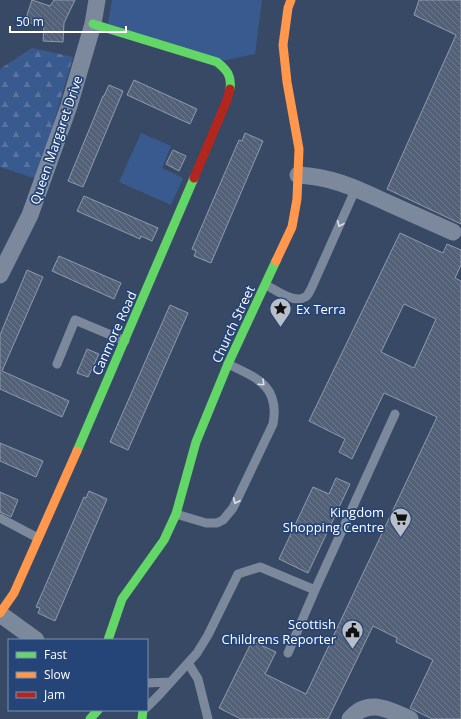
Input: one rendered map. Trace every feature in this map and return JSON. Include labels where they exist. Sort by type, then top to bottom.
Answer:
[{"type":"street","name":"Queen Margaret Drive","points":[[0,275],[30,215],[69,106],[93,24],[97,0]]},
{"type":"street","name":"Church Street","points":[[108,639],[122,599],[164,540],[176,514],[196,442],[228,364],[292,227],[297,199],[299,149],[287,82],[283,45],[288,8],[291,0]]},
{"type":"street","name":"Canmore Road","points":[[0,613],[14,593],[125,341],[227,100],[230,89],[231,78],[227,69],[217,62],[93,24]]},
{"type":"street","points":[[298,175],[316,176],[330,179],[356,188],[457,234]]},
{"type":"street","points":[[0,613],[35,639]]},
{"type":"street","points":[[350,719],[358,710],[376,707],[386,708],[410,719]]},
{"type":"street","points":[[90,719],[97,711]]},
{"type":"lane","points":[[266,285],[299,300],[307,297],[356,188]]},
{"type":"lane","points":[[57,364],[75,320],[125,341]]},
{"type":"lane","points":[[176,514],[206,523],[217,523],[223,520],[233,508],[272,424],[274,403],[270,393],[264,385],[253,376],[228,364]]},
{"type":"lane","points":[[288,653],[395,414]]},
{"type":"lane","points":[[0,518],[38,538]]},
{"type":"lane","points":[[148,706],[197,653],[208,635],[238,574],[260,567],[315,590]]},
{"type":"lane","points":[[188,663],[198,679],[208,719]]},
{"type":"lane","points":[[148,684],[170,682]]},
{"type":"green space","points":[[112,0],[262,0],[255,54],[217,62],[107,29]]},
{"type":"green space","points":[[32,48],[73,57],[37,179],[0,167],[0,69]]},
{"type":"green space","points":[[141,133],[171,146],[162,168],[183,178],[171,205],[119,182]]},
{"type":"building","points":[[32,0],[50,6],[54,0],[75,0],[64,23],[63,42],[43,41],[44,27],[25,21]]},
{"type":"building","points":[[419,0],[461,0],[461,224],[387,189],[456,35],[414,15]]},
{"type":"building","points":[[134,80],[197,109],[190,124],[127,95]]},
{"type":"building","points":[[109,85],[123,91],[83,187],[68,181]]},
{"type":"building","points":[[245,133],[263,141],[211,263],[194,256],[196,251],[192,249],[239,140],[242,141]]},
{"type":"building","points":[[173,150],[186,156],[179,171],[166,164]]},
{"type":"building","points":[[84,196],[158,228],[152,241],[141,236],[140,239],[77,211]]},
{"type":"building","points":[[400,233],[443,253],[447,244],[461,250],[461,265],[455,278],[461,281],[461,719],[432,719],[410,708],[433,660],[396,642],[397,638],[373,626],[328,719],[241,719],[219,708],[252,641],[276,652],[265,674],[306,694],[437,417],[384,393],[352,459],[339,452],[345,439],[309,421]],"holes":[[[404,304],[436,319],[414,368],[381,352]]]},
{"type":"building","points":[[59,256],[121,283],[114,299],[52,271]]},
{"type":"building","points":[[27,270],[43,277],[2,371],[69,401],[62,417],[0,389],[0,335]]},
{"type":"building","points":[[170,305],[188,313],[128,450],[110,442]]},
{"type":"building","points":[[87,349],[99,354],[88,377],[77,373]]},
{"type":"building","points":[[0,443],[43,461],[36,477],[0,461]]},
{"type":"building","points":[[336,478],[350,484],[308,573],[279,559],[313,487],[329,494]]},
{"type":"building","points":[[89,491],[107,499],[55,621],[38,613],[40,608],[36,607],[84,497],[86,498]]},
{"type":"building","points":[[0,492],[18,500],[11,517],[0,512]]},
{"type":"traffic: fast","points":[[93,24],[217,62],[228,74],[230,89]]},
{"type":"traffic: fast","points":[[77,451],[194,178]]},
{"type":"traffic: fast","points":[[108,639],[122,599],[164,540],[176,514],[196,442],[228,364],[276,261]]},
{"type":"traffic: fast","points":[[90,719],[97,711]]},
{"type":"traffic: fast","points":[[142,719],[143,711]]},
{"type":"traffic: slow","points":[[276,261],[292,227],[297,199],[299,149],[287,82],[283,45],[288,8],[291,0]]},
{"type":"traffic: slow","points":[[0,613],[14,593],[77,451]]},
{"type":"traffic: jam","points":[[194,178],[227,100],[230,89]]},
{"type":"place","name":"Ex Terra","points":[[281,328]]},
{"type":"place","name":"Kingdom Shopping Centre","points":[[400,538]]},
{"type":"place","name":"Scottish Childrens Reporter","points":[[352,650]]}]
